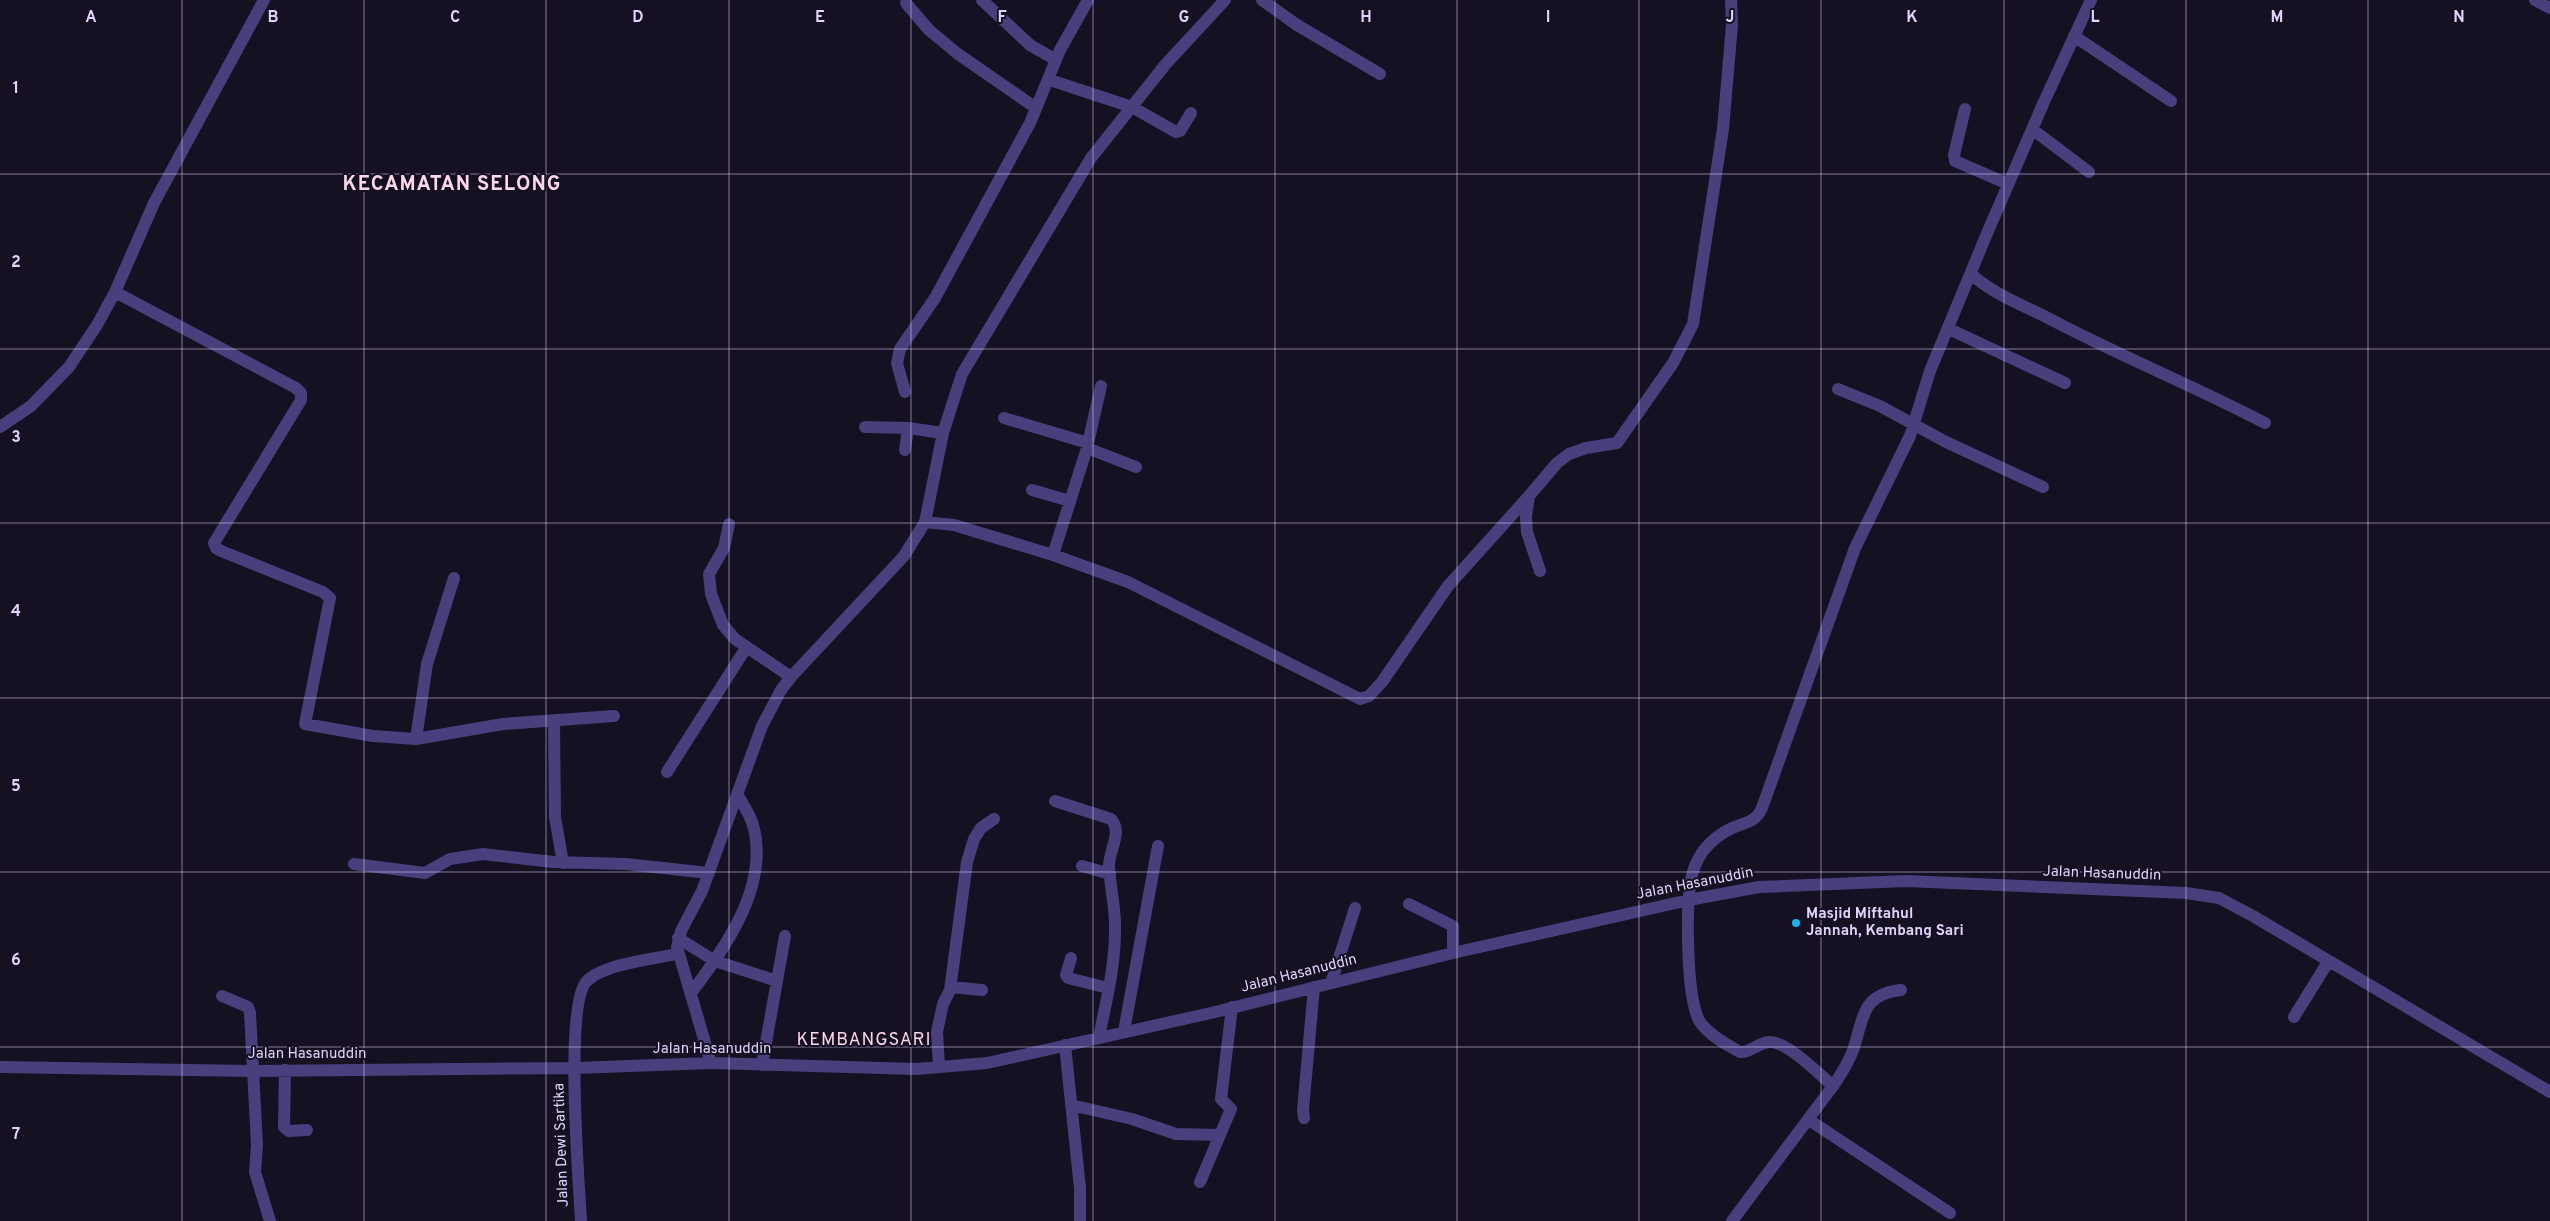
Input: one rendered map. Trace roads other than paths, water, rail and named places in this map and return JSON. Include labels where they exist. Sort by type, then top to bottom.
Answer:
[{"type":"street","points":[[0,427],[31,406],[69,367],[115,292],[154,203],[264,0]]},
{"type":"street","points":[[982,0],[1030,45],[1056,60]]},
{"type":"street","points":[[906,392],[897,363],[900,349],[935,298],[1036,108],[1050,80],[1056,60],[1088,0]]},
{"type":"street","points":[[711,1063],[691,993],[677,954],[678,938],[708,873],[762,726],[791,677],[904,556],[926,522],[943,433],[962,374],[1091,158],[1165,65],[1225,0]]},
{"type":"street","points":[[1262,0],[1297,25],[1380,74]]},
{"type":"street","points":[[926,522],[954,525],[1053,555],[1128,582],[1360,699],[1369,696],[1382,682],[1448,586],[1557,462],[1569,454],[1586,448],[1616,443],[1673,363],[1688,337],[1696,310],[1723,129],[1732,26],[1730,0]]},
{"type":"street","points":[[1833,1086],[1778,1043],[1765,1043],[1745,1052],[1740,1052],[1701,1023],[1695,1007],[1689,958],[1688,900],[1694,869],[1705,849],[1720,834],[1754,820],[1762,808],[1846,571],[1913,424],[1930,371],[2008,184],[2091,0]]},
{"type":"street","points":[[2535,0],[2550,8]]},
{"type":"street","points":[[906,3],[929,30],[958,54],[1036,108]]},
{"type":"street","points":[[2074,36],[2171,102]]},
{"type":"street","points":[[1050,80],[1132,107],[1176,132],[1180,131],[1191,112]]},
{"type":"street","points":[[1965,109],[1954,155],[1955,161],[2008,184]]},
{"type":"street","points":[[2032,129],[2089,172]]},
{"type":"street","points":[[1971,274],[1992,289],[2070,331],[2221,400],[2265,423]]},
{"type":"street","points":[[115,292],[296,388],[301,393],[301,400],[217,537],[215,546],[221,551],[323,592],[330,598],[305,724],[373,736],[416,739],[503,724],[614,716]]},
{"type":"street","points":[[1949,329],[2065,383]]},
{"type":"street","points":[[1053,555],[1087,446],[1101,386]]},
{"type":"street","points":[[1838,389],[1880,406],[1946,442],[2043,487]]},
{"type":"street","points":[[1004,418],[1087,446],[1136,467]]},
{"type":"street","points":[[866,428],[908,428],[943,433]]},
{"type":"street","points":[[905,450],[908,428]]},
{"type":"street","points":[[1032,490],[1070,501]]},
{"type":"street","points":[[1528,496],[1527,532],[1540,571]]},
{"type":"street","points":[[729,524],[724,548],[709,574],[712,594],[726,631],[746,648],[791,677]]},
{"type":"street","points":[[416,739],[427,664],[454,578]]},
{"type":"street","points":[[667,772],[746,648]]},
{"type":"street","points":[[554,720],[555,817],[563,863]]},
{"type":"street","points":[[691,993],[715,961],[739,920],[752,882],[756,853],[752,824],[737,794]]},
{"type":"street","points":[[1054,801],[1111,819],[1116,824],[1116,833],[1110,858],[1115,931],[1108,988],[1099,1037]]},
{"type":"street","points":[[939,1067],[937,1032],[950,986],[967,862],[974,839],[982,828],[994,819]]},
{"type":"street","points":[[1124,1032],[1158,846]]},
{"type":"street","points":[[354,864],[425,873],[442,862],[471,854],[563,863],[626,864],[708,873]]},
{"type":"street","points":[[1082,866],[1110,874]]},
{"type":"street","name":"Jalan Hasanuddin","points":[[0,1066],[252,1071],[575,1068],[711,1063],[916,1070],[986,1063],[1688,900],[1780,885],[1906,881],[2202,895],[2219,898],[2240,908],[2328,962],[2550,1092]]},
{"type":"street","points":[[1409,904],[1452,926],[1458,952]]},
{"type":"street","points":[[1331,983],[1355,908]]},
{"type":"street","points":[[762,1064],[785,936]]},
{"type":"street","points":[[678,938],[715,961],[777,980]]},
{"type":"street","name":"Jalan Dewi Sartika","points":[[581,1221],[575,1068],[578,1003],[584,983],[600,972],[677,954]]},
{"type":"street","points":[[1071,958],[1066,975],[1068,978],[1108,988]]},
{"type":"street","points":[[2294,1017],[2328,962]]},
{"type":"street","points":[[950,986],[982,990]]},
{"type":"street","points":[[1304,1118],[1302,1110],[1314,987]]},
{"type":"street","points":[[1732,1221],[1833,1086],[1852,1055],[1865,1010],[1878,997],[1902,990]]},
{"type":"street","points":[[222,996],[248,1007],[257,1145],[256,1172],[270,1221]]},
{"type":"street","points":[[1200,1182],[1231,1109],[1221,1099],[1232,1007]]},
{"type":"street","points":[[1065,1044],[1080,1188],[1080,1221]]},
{"type":"street","points":[[285,1070],[284,1127],[289,1131],[308,1130]]},
{"type":"street","points":[[1071,1105],[1132,1119],[1176,1134],[1219,1135]]},
{"type":"street","points":[[1809,1120],[1950,1214]]},
{"type":"place","name":"Masjid Miftahul Jannah, Kembang Sari","points":[[1796,923]]},
{"type":"district","name":"KECAMATAN SELONG","points":[[452,185]]},
{"type":"district","name":"KEMBANGSARI","points":[[864,1040]]}]
